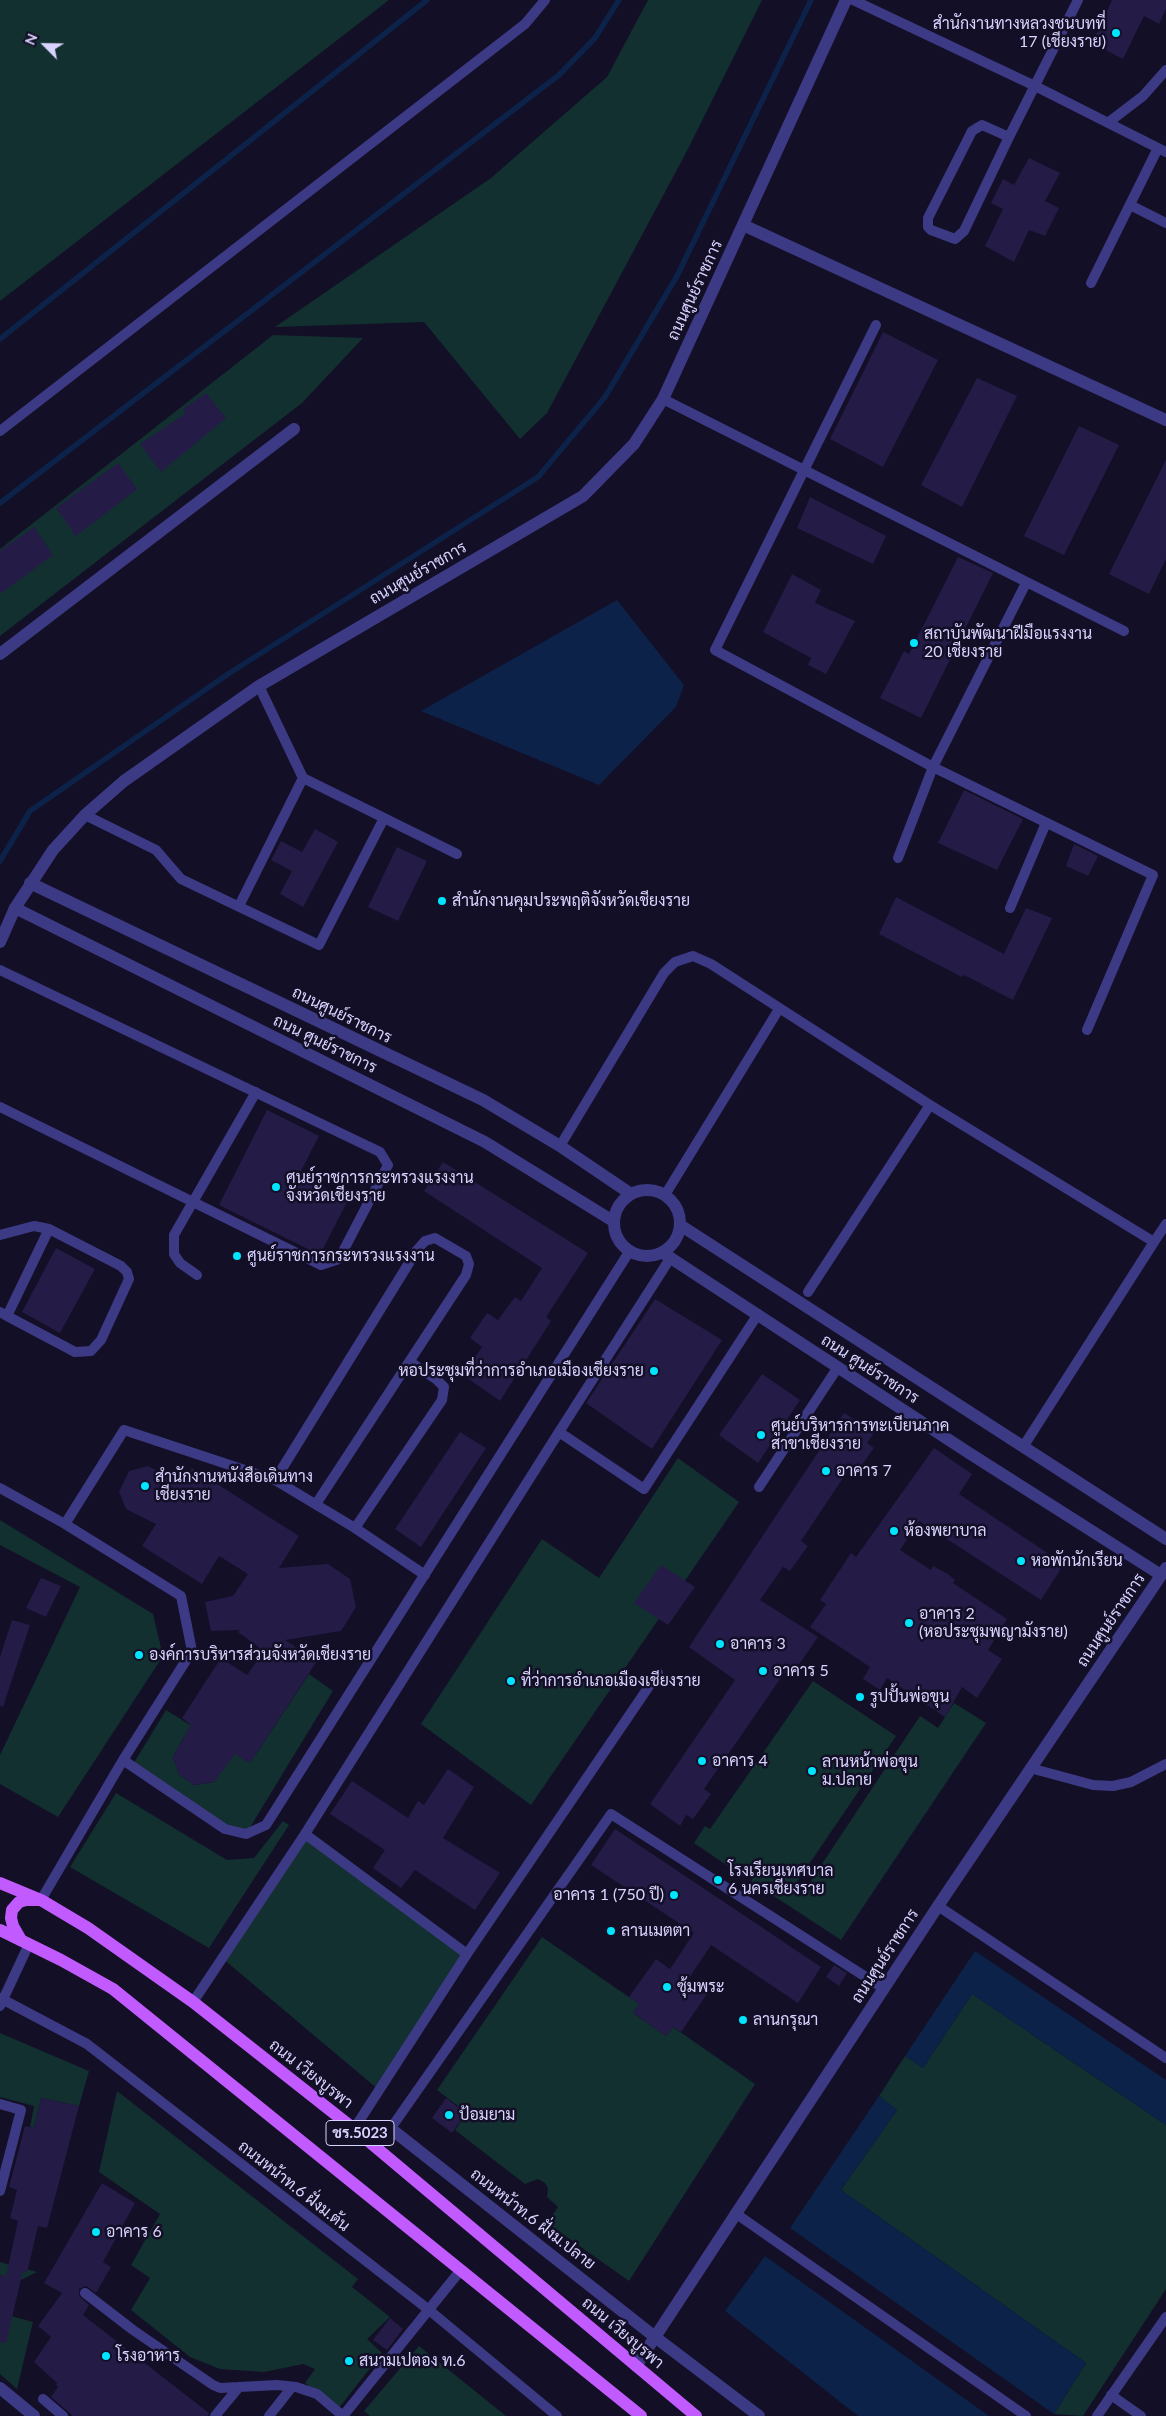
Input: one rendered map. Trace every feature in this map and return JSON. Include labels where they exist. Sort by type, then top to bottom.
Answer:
[{"type":"main road","name":"ถนน เวียงบูรพา","points":[[0,1883],[41,1900],[88,1928],[193,2002],[354,2129],[696,2416]]},
{"type":"main road","points":[[25,1942],[12,1926],[12,1910],[19,1902],[41,1900]]},
{"type":"main road","name":"ชร.5023","points":[[0,1930],[112,1990],[641,2416]]},
{"type":"street","name":"ถนนศูนย์ราชการ","points":[[0,942],[15,908],[53,850],[85,815],[124,780],[259,686],[583,496],[634,444],[663,399],[846,0]]},
{"type":"street","points":[[743,225],[1166,420]]},
{"type":"street","points":[[0,654],[294,429]]},
{"type":"street","name":"ถนนศูนย์ราชการ","points":[[30,883],[483,1100],[560,1146],[631,1194]]},
{"type":"street","name":"ถนน ศูนย์ราชการ","points":[[15,908],[485,1142],[613,1221]]},
{"type":"street","points":[[642,1190],[654,1190],[665,1195],[673,1203],[679,1213],[680,1225],[667,1255],[646,1257],[629,1252],[616,1239],[613,1221],[619,1205],[631,1194],[642,1190]]},
{"type":"street","name":"ถนน ศูนย์ราชการ","points":[[680,1225],[1166,1539]]},
{"type":"street","name":"ถนน ศูนย์ราชการ","points":[[667,1255],[838,1367],[1164,1572]]},
{"type":"street","name":"ถนนศูนย์ราชการ","points":[[636,2366],[883,1988],[1164,1572]]},
{"type":"street","name":"ถนนหน้าท.6 ฝั่งม.ปลาย","points":[[390,2128],[654,2337],[759,2416]]},
{"type":"street","points":[[0,2388],[34,2416]]},
{"type":"lane","points":[[0,431],[525,24],[545,0]]},
{"type":"lane","points":[[852,0],[1036,86],[1162,150],[1130,204],[1090,283]]},
{"type":"lane","points":[[1009,137],[982,125],[972,131],[928,218],[928,227],[931,230],[955,238],[964,231],[1078,0]]},
{"type":"lane","points":[[1109,122],[1143,96],[1166,70]]},
{"type":"lane","points":[[1130,204],[1166,223]]},
{"type":"lane","points":[[876,325],[715,650],[933,768],[1153,875],[1087,1030]]},
{"type":"lane","points":[[663,399],[1124,631]]},
{"type":"lane","points":[[898,858],[933,768],[1026,583]]},
{"type":"lane","points":[[259,686],[303,778],[457,854]]},
{"type":"lane","points":[[239,906],[303,778]]},
{"type":"lane","points":[[85,815],[156,850],[181,878],[319,945],[384,818]]},
{"type":"lane","points":[[1010,908],[1046,823]]},
{"type":"lane","points":[[560,1146],[664,974],[675,962],[693,956],[711,964],[930,1105],[1154,1242]]},
{"type":"lane","points":[[0,970],[380,1152],[388,1165],[339,1258],[321,1265],[0,1107]]},
{"type":"lane","points":[[665,1195],[779,1009]]},
{"type":"lane","points":[[197,1275],[180,1262],[174,1254],[174,1235],[256,1092]]},
{"type":"lane","points":[[808,1292],[930,1105]]},
{"type":"lane","points":[[1023,1447],[1166,1224]]},
{"type":"lane","points":[[0,1235],[34,1226],[49,1229],[116,1264],[127,1272],[130,1279],[126,1288],[101,1340],[91,1351],[75,1352],[4,1314],[49,1229]]},
{"type":"lane","points":[[275,1480],[417,1250],[425,1241],[435,1238],[466,1256],[469,1264],[466,1275],[316,1504]]},
{"type":"lane","points":[[123,1760],[225,1829],[246,1834],[266,1825],[629,1252]]},
{"type":"lane","points":[[193,2002],[305,1834],[559,1432],[667,1255]]},
{"type":"lane","points":[[559,1432],[644,1489],[758,1314]]},
{"type":"lane","points":[[355,1528],[442,1400],[444,1387],[436,1379],[410,1362]]},
{"type":"lane","points":[[759,1487],[838,1367]]},
{"type":"lane","points":[[65,1524],[124,1430],[275,1480],[355,1528],[425,1575]]},
{"type":"lane","points":[[0,1488],[65,1524],[181,1596],[192,1651],[123,1760],[41,1900]]},
{"type":"lane","points":[[354,2129],[467,1954],[658,1673]]},
{"type":"lane","points":[[1030,1768],[1093,1784],[1113,1786],[1131,1782],[1166,1764]]},
{"type":"lane","points":[[377,2148],[611,1814],[883,1988]]},
{"type":"lane","points":[[305,1834],[467,1954]]},
{"type":"lane","points":[[938,1906],[1166,2058]]},
{"type":"lane","points":[[1,2001],[25,1942]]},
{"type":"lane","name":"ถนนหน้าท.6 ฝั่งม.ต้น","points":[[1,2001],[86,2044],[429,2310],[557,2416]]},
{"type":"lane","points":[[0,2104],[21,2110],[0,2191]]},
{"type":"lane","points":[[735,2213],[1026,2416]]},
{"type":"lane","points":[[85,2293],[133,2330],[213,2385],[220,2388],[278,2385],[292,2387],[317,2394],[343,2416],[460,2271]]},
{"type":"lane","points":[[1097,2416],[1166,2317]]},
{"type":"lane","points":[[215,2416],[239,2387]]},
{"type":"lane","points":[[269,2416],[292,2387]]},
{"type":"lane","points":[[1111,2396],[1141,2416]]},
{"type":"lane","points":[[43,2399],[63,2416]]},
{"type":"green space","points":[[0,0],[389,0],[0,301]]},
{"type":"green space","points":[[648,0],[762,0],[688,149],[547,413],[520,439],[424,322],[275,327],[491,178],[607,77]]},
{"type":"green space","points":[[273,335],[363,338],[302,403],[0,636],[0,549]]},
{"type":"green space","points":[[678,1458],[739,1502],[531,1805],[421,1724],[542,1539],[599,1578]]},
{"type":"green space","points":[[0,1520],[153,1614],[163,1656],[58,1817],[0,1784],[0,1755],[80,1587],[0,1545]]},
{"type":"green space","points":[[309,1674],[333,1691],[246,1834],[225,1829],[132,1766],[166,1710],[205,1734],[184,1737],[173,1757],[179,1774],[194,1785],[214,1782],[222,1745],[250,1763]]},
{"type":"green space","points":[[813,1681],[896,1736],[795,1885],[804,1891],[920,1716],[938,1728],[954,1703],[986,1723],[841,1940],[751,1881],[762,1863],[755,1859],[744,1877],[694,1843],[705,1826],[710,1829]]},
{"type":"green space","points":[[116,1793],[227,1860],[254,1858],[283,1821],[289,1825],[209,1948],[70,1867]]},
{"type":"green space","points":[[305,1834],[467,1954],[379,2090],[222,1958]]},
{"type":"green space","points":[[542,1937],[639,2004],[633,2013],[666,2036],[673,2027],[755,2084],[629,2281],[547,2223],[558,2207],[547,2197],[548,2188],[545,2183],[538,2179],[525,2184],[455,2130],[467,2113],[437,2090]]},
{"type":"green space","points":[[972,1994],[1166,2125],[1166,2289],[1083,2416],[1054,2414],[1086,2363],[841,2190],[897,2110],[879,2096],[905,2056],[923,2068]]},
{"type":"green space","points":[[0,2033],[89,2071],[79,2106],[41,2098],[34,2128],[30,2127],[34,2106],[0,2097]]},
{"type":"green space","points":[[117,2091],[358,2279],[352,2287],[390,2317],[367,2339],[382,2353],[338,2409],[305,2383],[315,2369],[303,2364],[264,2372],[220,2369],[190,2357],[131,2310],[150,2278],[131,2265],[160,2214],[99,2172]]},
{"type":"green space","points":[[0,2262],[37,2272],[21,2280],[0,2275]]},
{"type":"green space","points":[[0,2313],[33,2322],[17,2389],[0,2374]]},
{"type":"green space","points":[[419,2346],[506,2416],[370,2416],[364,2411]]},
{"type":"water","points":[[617,600],[684,685],[676,707],[599,785],[421,711]]},
{"type":"water","points":[[975,1951],[1166,2080],[1166,2125],[972,1994],[923,2068],[905,2056]]},
{"type":"water","points":[[879,2096],[897,2110],[841,2190],[1086,2363],[1054,2414],[790,2228]]},
{"type":"water","points":[[765,2256],[989,2416],[858,2416],[725,2311]]},
{"type":"building","name":"สำนักงานทางหลวงชนบทที่ 17 (เชียงราย)","points":[[1112,0],[1166,0],[1166,9],[1159,24],[1144,16],[1123,59],[1092,43]]},
{"type":"building","points":[[1029,158],[1060,173],[1045,201],[1059,208],[1045,236],[1029,230],[1014,262],[985,246],[1003,209],[991,203],[1003,179],[1014,185]]},
{"type":"building","points":[[883,332],[938,360],[883,467],[830,439]]},
{"type":"building","points":[[977,378],[1017,396],[962,507],[921,485]]},
{"type":"building","points":[[206,393],[226,418],[161,472],[140,444],[186,413],[183,409]]},
{"type":"building","points":[[1079,426],[1119,445],[1064,555],[1024,536]]},
{"type":"building","points":[[1166,460],[1166,559],[1149,594],[1109,574]]},
{"type":"building","points":[[118,463],[137,489],[76,536],[56,508]]},
{"type":"building","points":[[810,497],[886,536],[873,564],[797,528]]},
{"type":"building","points":[[34,527],[53,555],[0,594],[0,551]]},
{"type":"building","points":[[958,557],[993,573],[921,718],[880,698],[904,651],[909,654]]},
{"type":"building","points":[[792,574],[821,590],[815,603],[855,621],[826,674],[808,665],[811,658],[763,632]]},
{"type":"building","points":[[964,790],[1023,819],[997,870],[938,843]]},
{"type":"building","points":[[315,829],[338,842],[303,907],[280,894],[292,871],[271,860],[281,841],[302,852]]},
{"type":"building","points":[[1074,844],[1098,856],[1088,876],[1066,866]]},
{"type":"building","points":[[397,847],[427,861],[398,921],[368,907]]},
{"type":"building","points":[[896,897],[1004,954],[1026,908],[1052,918],[1013,1000],[964,975],[962,977],[879,934]]},
{"type":"building","name":"ศูนย์ราชการกระทรวงแรงงาน จังหวัดเชียงราย","points":[[267,1110],[319,1136],[299,1175],[348,1200],[320,1255],[219,1205]]},
{"type":"building","points":[[443,1162],[588,1253],[546,1317],[551,1321],[500,1401],[463,1375],[482,1347],[470,1338],[487,1313],[498,1320],[515,1297],[521,1301],[542,1268],[424,1191]]},
{"type":"building","points":[[56,1248],[95,1269],[60,1333],[22,1312]]},
{"type":"building","name":"หอประชุมที่ว่าการอำเภอเมืองเชียงราย","points":[[655,1299],[722,1340],[652,1449],[586,1403]]},
{"type":"building","points":[[762,1374],[800,1400],[758,1463],[719,1435]]},
{"type":"building","points":[[844,1413],[874,1433],[867,1443],[874,1448],[856,1473],[849,1469],[801,1541],[808,1546],[790,1571],[783,1567],[760,1600],[818,1637],[793,1673],[787,1669],[704,1789],[711,1794],[693,1819],[686,1815],[680,1826],[650,1804],[735,1680],[689,1647]]},
{"type":"building","points":[[460,1432],[486,1448],[421,1547],[395,1529]]},
{"type":"building","name":"อาคาร 2 (หอประชุมพญามังราย)","points":[[934,1448],[972,1474],[959,1494],[1064,1564],[1041,1600],[919,1521],[900,1550],[931,1570],[933,1566],[948,1574],[955,1580],[953,1583],[1007,1619],[988,1650],[1002,1659],[977,1698],[962,1687],[945,1717],[887,1678],[880,1690],[863,1679],[870,1667],[810,1627],[826,1604],[820,1600],[851,1553],[856,1557]]},
{"type":"building","points":[[148,1466],[182,1484],[192,1468],[299,1536],[279,1568],[328,1564],[350,1579],[356,1607],[341,1631],[285,1640],[317,1661],[250,1763],[235,1754],[214,1782],[194,1785],[179,1774],[173,1757],[191,1725],[182,1718],[221,1658],[247,1675],[264,1651],[238,1632],[240,1630],[211,1631],[205,1602],[233,1596],[248,1574],[219,1556],[202,1584],[142,1546],[156,1524],[126,1509],[119,1492],[129,1471]]},
{"type":"building","points":[[661,1565],[695,1587],[668,1625],[634,1603]]},
{"type":"building","points":[[41,1578],[61,1586],[46,1617],[26,1608]]},
{"type":"building","points":[[12,1620],[30,1625],[3,1707],[0,1706],[0,1657]]},
{"type":"building","points":[[448,1769],[474,1787],[443,1838],[500,1873],[475,1910],[415,1870],[401,1888],[373,1868],[385,1850],[330,1814],[352,1781],[408,1818],[418,1801],[424,1805]]},
{"type":"building","name":"อาคาร 1 (750 ปี)","points":[[615,1829],[821,1967],[798,2003],[711,1945],[687,1981],[707,1994],[681,2032],[673,2027],[666,2036],[633,2013],[639,2004],[629,1997],[656,1959],[670,1969],[694,1933],[591,1865]]},
{"type":"building","points":[[834,1965],[847,1973],[839,1986],[826,1977]]},
{"type":"building","points":[[41,2098],[79,2106],[47,2228],[38,2226],[27,2273],[23,2271],[6,2343],[0,2342],[0,2275],[6,2276],[18,2221],[10,2218],[17,2190],[9,2187],[25,2126],[34,2128]]},
{"type":"building","name":"ป้อมยาม","points":[[446,2098],[466,2113],[452,2133],[432,2118]]},
{"type":"building","points":[[102,2183],[135,2203],[103,2262],[111,2267],[96,2293],[86,2286],[79,2289],[79,2296],[89,2305],[83,2315],[209,2413],[208,2416],[73,2416],[51,2397],[58,2387],[57,2383],[34,2362],[51,2337],[38,2326],[62,2293],[44,2283]]},
{"type":"building","points":[[390,2318],[403,2329],[387,2350],[373,2340]]},
{"type":"waterway","points":[[0,339],[427,0]]},
{"type":"waterway","points":[[0,503],[559,75],[595,38],[619,0]]},
{"type":"waterway","points":[[0,861],[30,811],[228,674],[538,477],[605,397],[677,276],[811,0]]},
{"type":"place","name":"สำนักงานทางหลวงชนบทที่ 17 (เชียงราย)","points":[[1116,33]]},
{"type":"place","name":"สถาบันพัฒนาฝีมือแรงงาน 20 เชียงราย","points":[[914,643]]},
{"type":"place","name":"สำนักงานคุมประพฤติจังหวัดเชียงราย","points":[[442,901]]},
{"type":"place","name":"ศูนย์ราชการกระทรวงแรงงาน จังหวัดเชียงราย","points":[[276,1187]]},
{"type":"place","name":"ศูนย์ราชการกระทรวงแรงงาน","points":[[237,1256]]},
{"type":"place","name":"หอประชุมที่ว่าการอำเภอเมืองเชียงราย","points":[[654,1371]]},
{"type":"place","name":"ศูนย์บริหารการทะเบียนภาค สาขาเชียงราย","points":[[761,1435]]},
{"type":"place","name":"อาคาร 7","points":[[826,1471]]},
{"type":"place","name":"สำนักงานหนังสือเดินทาง เชียงราย","points":[[145,1486]]},
{"type":"place","name":"ห้องพยาบาล","points":[[894,1531]]},
{"type":"place","name":"หอพักนักเรียน","points":[[1021,1561]]},
{"type":"place","name":"อาคาร 2 (หอประชุมพญามังราย)","points":[[909,1623]]},
{"type":"place","name":"อาคาร 3","points":[[720,1644]]},
{"type":"place","name":"องค์การบริหารส่วนจังหวัดเชียงราย","points":[[139,1655]]},
{"type":"place","name":"อาคาร 5","points":[[763,1671]]},
{"type":"place","name":"ที่ว่าการอำเภอเมืองเชียงราย","points":[[511,1681]]},
{"type":"place","name":"รูปปั้นพ่อขุน","points":[[860,1697]]},
{"type":"place","name":"อาคาร 4","points":[[702,1761]]},
{"type":"place","name":"ลานหน้าพ่อขุน ม.ปลาย","points":[[812,1771]]},
{"type":"place","name":"โรงเรียนเทศบาล 6 นครเชียงราย","points":[[718,1880]]},
{"type":"place","name":"อาคาร 1 (750 ปี)","points":[[674,1895]]},
{"type":"place","name":"ลานเมตตา","points":[[611,1931]]},
{"type":"place","name":"ซุ้มพระ","points":[[667,1987]]},
{"type":"place","name":"ลานกรุณา","points":[[743,2020]]},
{"type":"place","name":"ป้อมยาม","points":[[449,2115]]},
{"type":"place","name":"อาคาร 6","points":[[96,2232]]},
{"type":"place","name":"โรงอาหาร","points":[[106,2356]]},
{"type":"place","name":"สนามเปตอง ท.6","points":[[349,2361]]}]
